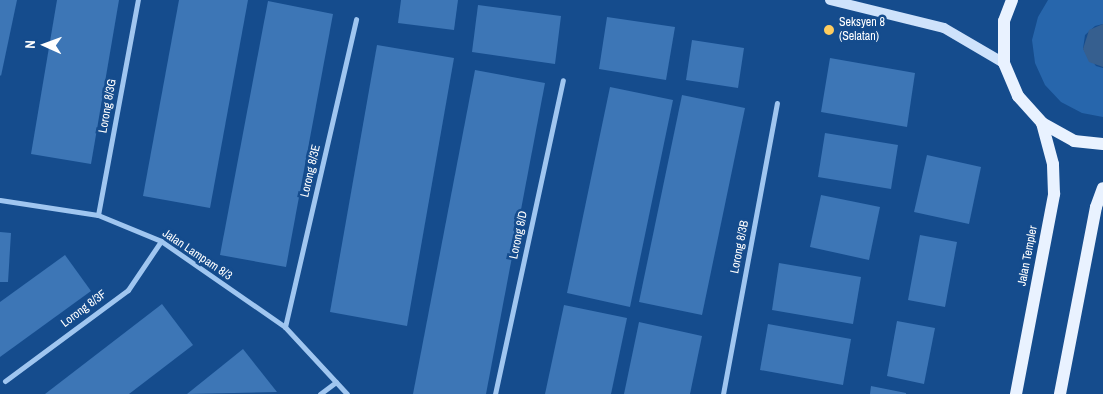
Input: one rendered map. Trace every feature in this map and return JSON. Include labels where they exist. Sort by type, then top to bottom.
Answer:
[{"type":"main road","points":[[830,0],[944,28],[1004,63]]},
{"type":"main road","points":[[1012,0],[1004,21],[1004,63],[1018,96],[1042,123],[1074,141],[1103,144]]},
{"type":"main road","name":"Jalan Templer","points":[[1016,394],[1054,194],[1053,164],[1042,123]]},
{"type":"main road","points":[[1060,394],[1096,207],[1103,188]]},
{"type":"street","name":"Lorong 8/3G","points":[[98,215],[138,0]]},
{"type":"street","name":"Lorong 8/3E","points":[[285,327],[356,20]]},
{"type":"street","name":"Lorong 8/D","points":[[495,394],[563,80]]},
{"type":"street","name":"Lorong 8/3B","points":[[723,394],[777,103]]},
{"type":"street","name":"Jalan Lampam 8/3","points":[[0,200],[98,215],[161,240],[285,327],[347,394]]},
{"type":"street","name":"Lorong 8/3F","points":[[5,380],[128,290],[161,240]]},
{"type":"street","points":[[320,394],[336,382]]},
{"type":"shaded area","points":[[1048,0],[1103,0],[1103,24],[1095,26],[1085,35],[1083,49],[1096,66],[1103,68],[1103,117],[1082,113],[1061,102],[1045,85],[1035,63],[1032,40],[1038,17]]},
{"type":"shaded area","points":[[1103,24],[1103,67],[1089,62],[1083,49],[1089,30]]},
{"type":"building","points":[[0,0],[17,0],[1,76],[0,75]]},
{"type":"building","points":[[57,0],[119,0],[91,164],[31,154]]},
{"type":"building","points":[[179,0],[248,0],[210,208],[143,196]]},
{"type":"building","points":[[401,0],[458,0],[454,30],[398,23]]},
{"type":"building","points":[[268,1],[333,14],[286,267],[220,255]]},
{"type":"building","points":[[478,5],[561,16],[555,64],[472,52]]},
{"type":"building","points":[[607,17],[675,27],[666,80],[599,69]]},
{"type":"building","points":[[692,40],[744,48],[738,88],[686,80]]},
{"type":"building","points":[[377,45],[454,58],[407,326],[330,312]]},
{"type":"building","points":[[830,58],[915,73],[907,127],[821,112]]},
{"type":"building","points":[[475,70],[545,83],[486,394],[413,394]]},
{"type":"building","points":[[610,87],[673,100],[630,307],[567,293]]},
{"type":"building","points":[[682,95],[745,108],[702,315],[639,302]]},
{"type":"building","points":[[825,133],[898,145],[891,189],[818,177]]},
{"type":"building","points":[[927,155],[981,167],[969,224],[914,212]]},
{"type":"building","points":[[821,195],[880,207],[869,260],[810,247]]},
{"type":"building","points":[[0,232],[11,233],[8,282],[0,282]]},
{"type":"building","points":[[920,235],[957,242],[945,307],[908,300]]},
{"type":"building","points":[[65,255],[91,291],[0,357],[0,302]]},
{"type":"building","points":[[779,263],[861,277],[853,324],[772,310]]},
{"type":"building","points":[[162,304],[193,345],[129,394],[45,394]]},
{"type":"building","points":[[564,305],[627,318],[611,394],[545,394]]},
{"type":"building","points":[[897,321],[935,328],[924,384],[887,376]]},
{"type":"building","points":[[639,322],[702,336],[690,394],[624,394]]},
{"type":"building","points":[[768,324],[851,339],[843,385],[760,370]]},
{"type":"building","points":[[243,349],[277,392],[187,394]]},
{"type":"building","points":[[871,386],[906,393],[906,394],[870,394]]},
{"type":"place","name":"Seksyen 8 (Selatan)","points":[[829,30]]}]
